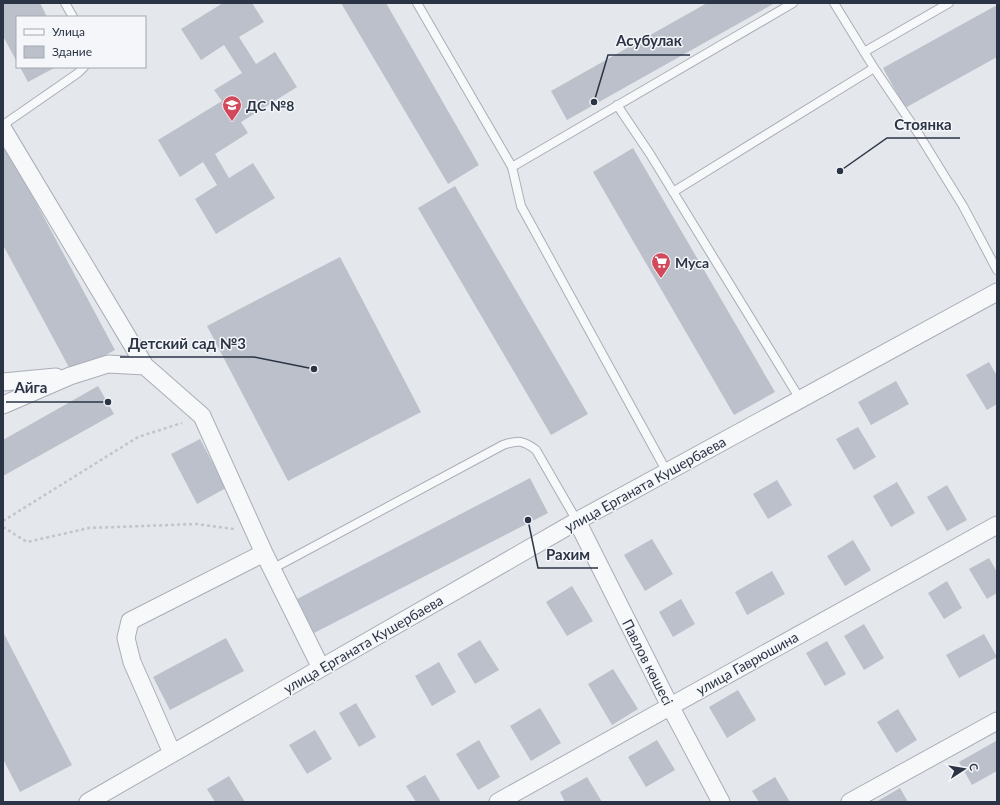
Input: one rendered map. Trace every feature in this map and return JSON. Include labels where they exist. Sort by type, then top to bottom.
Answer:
[{"type":"street","points":[[3,129],[145,366],[202,416],[264,553],[321,668]]},
{"type":"street","name":"улица Ерганата Кушербаева","points":[[88,802],[577,521],[997,292]]},
{"type":"street","points":[[3,405],[70,376],[108,364],[145,366]]},
{"type":"street","points":[[3,382],[70,376]]},
{"type":"street","name":"Павлов көшесі","points":[[577,521],[670,706],[721,802]]},
{"type":"street","name":"улица Гаврюшина","points":[[498,802],[997,525]]},
{"type":"street","points":[[172,754],[132,662],[126,638],[130,621],[264,553]]},
{"type":"street","points":[[850,802],[997,721]]},
{"type":"lane","points":[[65,3],[72,16]]},
{"type":"lane","points":[[417,3],[512,167],[521,206],[667,472]]},
{"type":"lane","points":[[512,167],[793,3]]},
{"type":"lane","points":[[834,3],[963,206],[997,270]]},
{"type":"lane","points":[[864,52],[949,3]]},
{"type":"lane","points":[[3,125],[83,68]]},
{"type":"lane","points":[[673,192],[874,68]]},
{"type":"lane","points":[[617,105],[650,154],[800,399]]},
{"type":"lane","points":[[272,569],[503,445],[515,441],[527,442],[536,450],[577,521]]},
{"type":"path","points":[[3,521],[138,437],[202,416]]},
{"type":"path","points":[[3,527],[27,542],[89,528],[196,524],[233,528],[240,533]]},
{"type":"building","points":[[3,3],[40,3],[46,16],[16,16],[16,60],[3,36]]},
{"type":"building","points":[[223,3],[252,3],[264,22],[239,37],[256,64],[275,52],[297,87],[241,122],[248,133],[215,154],[229,178],[253,163],[275,198],[216,234],[195,199],[217,185],[203,162],[180,177],[158,140],[222,101],[214,90],[242,73],[224,45],[201,60],[181,29]]},
{"type":"building","points":[[341,3],[386,3],[479,165],[448,184]]},
{"type":"building","points":[[707,3],[775,3],[567,120],[551,91]]},
{"type":"building","points":[[997,5],[997,57],[905,108],[883,68]]},
{"type":"building","points":[[21,68],[54,68],[28,82]]},
{"type":"building","points":[[3,141],[115,350],[72,373],[3,245]]},
{"type":"building","points":[[633,148],[775,392],[734,415],[593,172]]},
{"type":"building","points":[[455,186],[588,414],[551,435],[418,208]]},
{"type":"building","points":[[340,257],[421,412],[288,481],[207,326]]},
{"type":"building","points":[[989,362],[997,376],[997,404],[987,410],[966,375]]},
{"type":"building","points":[[896,381],[909,404],[871,425],[858,402]]},
{"type":"building","points":[[98,386],[114,414],[3,476],[3,440]]},
{"type":"building","points":[[858,427],[876,457],[854,470],[836,439]]},
{"type":"building","points":[[200,439],[226,488],[197,504],[171,454]]},
{"type":"building","points":[[530,478],[548,513],[314,633],[297,599]]},
{"type":"building","points":[[777,480],[792,505],[768,519],[753,494]]},
{"type":"building","points":[[897,482],[915,513],[891,527],[873,496]]},
{"type":"building","points":[[947,485],[967,520],[947,531],[927,497]]},
{"type":"building","points":[[652,539],[673,574],[645,591],[624,555]]},
{"type":"building","points":[[853,540],[871,570],[845,586],[827,556]]},
{"type":"building","points":[[989,558],[997,572],[997,593],[987,599],[969,569]]},
{"type":"building","points":[[772,571],[785,594],[747,615],[735,592]]},
{"type":"building","points":[[947,581],[962,608],[944,619],[928,593]]},
{"type":"building","points":[[572,586],[593,621],[567,636],[546,602]]},
{"type":"building","points":[[681,599],[695,624],[673,637],[659,612]]},
{"type":"building","points":[[864,624],[884,658],[864,670],[844,636]]},
{"type":"building","points":[[3,632],[72,765],[20,792],[3,759]]},
{"type":"building","points":[[984,634],[997,657],[959,678],[946,655]]},
{"type":"building","points":[[226,638],[244,671],[170,710],[153,677]]},
{"type":"building","points":[[480,640],[499,670],[475,684],[457,654]]},
{"type":"building","points":[[827,641],[846,674],[825,686],[806,653]]},
{"type":"building","points":[[439,662],[456,692],[432,706],[415,676]]},
{"type":"building","points":[[613,669],[638,709],[612,725],[588,684]]},
{"type":"building","points":[[738,690],[756,720],[727,738],[709,707]]},
{"type":"building","points":[[356,703],[376,737],[359,747],[339,713]]},
{"type":"building","points":[[540,708],[561,743],[531,761],[510,726]]},
{"type":"building","points":[[898,709],[917,740],[896,753],[877,722]]},
{"type":"building","points":[[315,730],[332,759],[307,774],[289,745]]},
{"type":"building","points":[[479,740],[500,777],[478,790],[456,754]]},
{"type":"building","points":[[657,740],[675,770],[646,787],[628,757]]},
{"type":"building","points":[[996,741],[997,771],[972,785],[959,762]]},
{"type":"building","points":[[425,775],[441,802],[416,802],[406,786]]},
{"type":"building","points":[[229,776],[245,802],[215,802],[207,789]]},
{"type":"building","points":[[587,777],[602,802],[565,802],[560,792]]},
{"type":"building","points":[[775,777],[790,802],[759,802],[752,791]]},
{"type":"building","points":[[900,788],[908,802],[876,802]]},
{"type":"place","name":"Асубулак","points":[[594,102]]},
{"type":"place","name":"ДС №8","points":[[232,122]]},
{"type":"place","name":"Стоянка","points":[[840,171]]},
{"type":"place","name":"Муса","points":[[661,279]]},
{"type":"place","name":"Детский сад №3","points":[[314,369]]},
{"type":"place","name":"Айга","points":[[108,402]]},
{"type":"place","name":"Рахим","points":[[528,520]]}]
